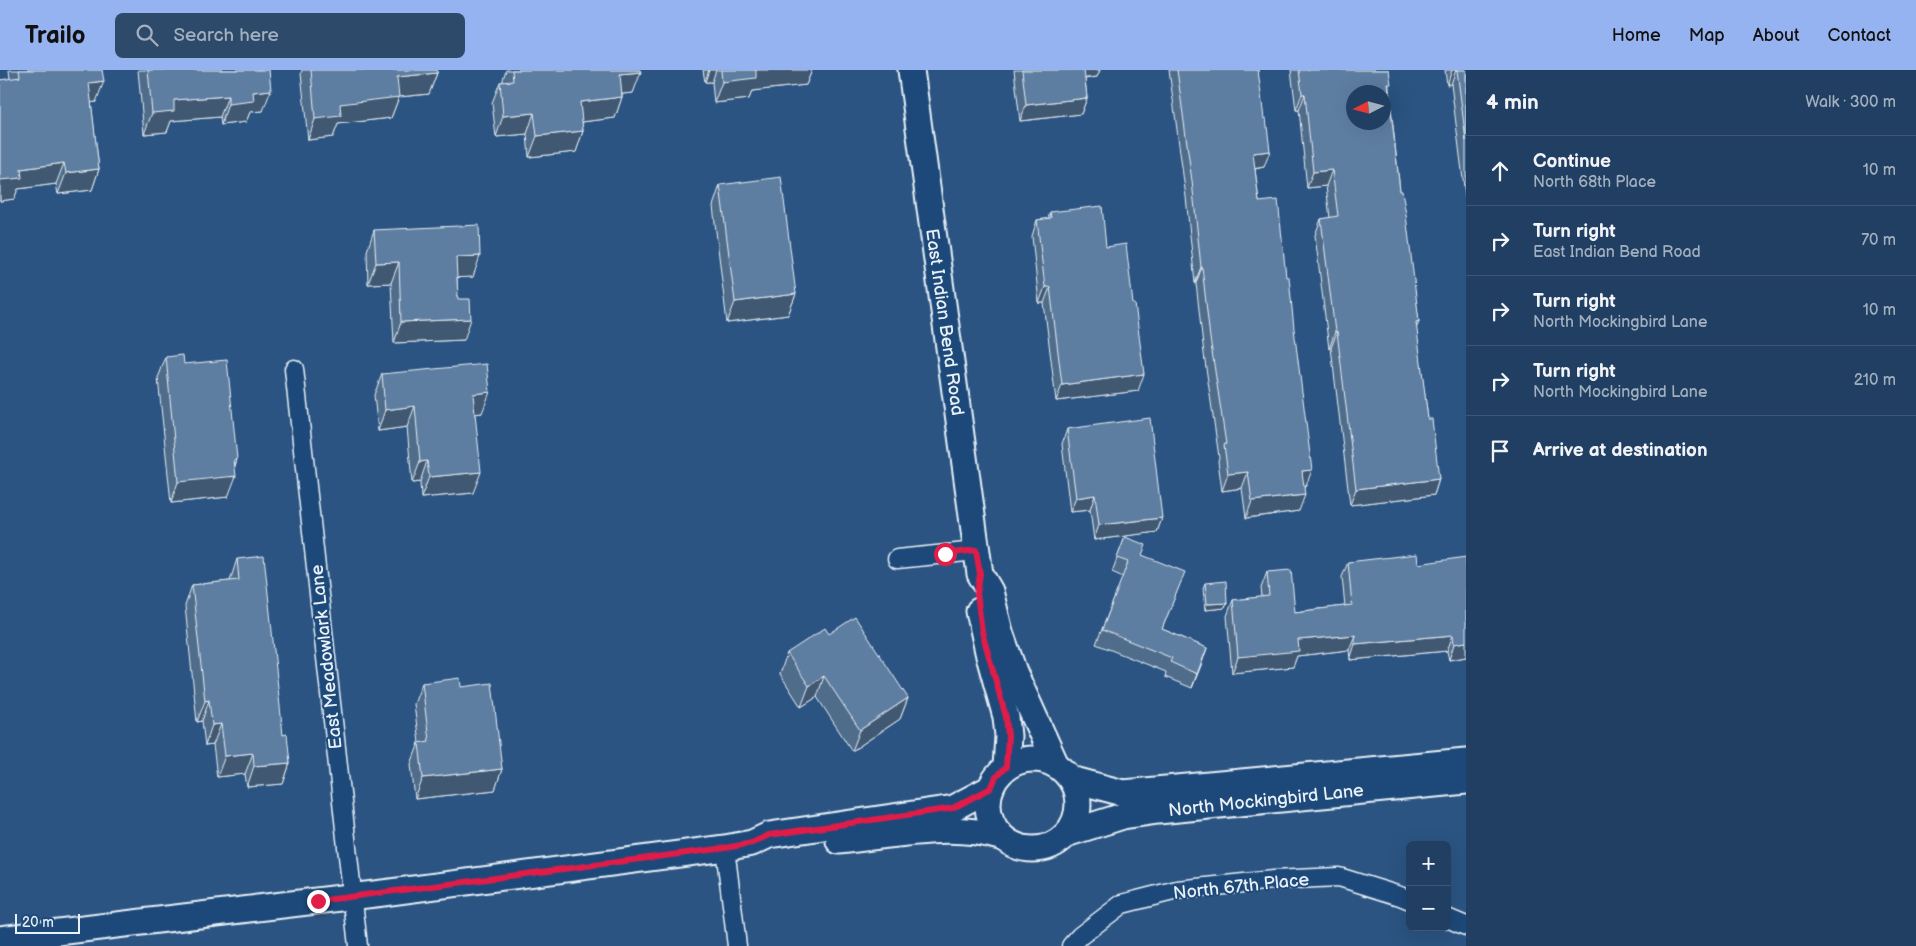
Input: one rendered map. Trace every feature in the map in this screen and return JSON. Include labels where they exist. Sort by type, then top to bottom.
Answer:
[{"type":"street","name":"East Indian Bend Road","points":[[911,70],[978,562],[977,593],[982,632],[1006,717],[1008,736],[1006,767]]},
{"type":"street","name":"East Meadowlark Lane","points":[[294,369],[358,946]]},
{"type":"street","points":[[897,559],[978,562]]},
{"type":"street","name":"East Indian Bend Road","points":[[978,562],[990,591],[1000,632],[1014,672],[1064,772]]},
{"type":"street","name":"North Mockingbird Lane","points":[[0,939],[352,897],[725,848],[752,843],[769,835],[953,808],[991,788],[996,777],[1006,767],[1029,759],[1045,760],[1064,772],[1123,793],[1466,761]]},
{"type":"street","points":[[1064,772],[1076,790],[1078,813],[1069,833]]},
{"type":"street","name":"North Mockingbird Lane","points":[[752,843],[770,849],[957,829],[980,831],[1000,837],[1008,844],[1021,849],[1034,850],[1047,848],[1058,843],[1069,833],[1123,816],[1466,781]]},
{"type":"street","points":[[991,788],[988,799],[989,812],[993,825],[1000,837]]},
{"type":"street","points":[[725,848],[737,946]]},
{"type":"street","name":"North 67th Place","points":[[1076,941],[1122,904],[1177,890],[1273,880],[1339,877],[1406,898]]},
{"type":"street","points":[[1451,920],[1466,926]]},
{"type":"building","points":[[19,70],[102,70],[104,81],[89,83],[99,169],[66,173],[64,163],[21,169],[22,178],[0,180],[0,80],[20,77]]},
{"type":"building","points":[[148,70],[269,70],[271,90],[253,92],[254,101],[228,104],[228,96],[174,100],[174,111],[152,113]]},
{"type":"building","points":[[311,70],[437,70],[437,73],[397,77],[399,97],[340,104],[341,116],[315,119]]},
{"type":"building","points":[[512,70],[640,70],[641,72],[620,74],[622,97],[580,102],[583,131],[537,136],[534,113],[503,116],[500,82],[513,81]]},
{"type":"building","points":[[721,70],[756,70],[756,78],[722,82]]},
{"type":"building","points":[[1022,70],[1084,70],[1087,98],[1026,105]]},
{"type":"building","points":[[1177,70],[1258,70],[1270,151],[1253,153],[1259,202],[1278,200],[1286,277],[1289,277],[1312,470],[1302,471],[1305,495],[1252,501],[1248,472],[1228,474],[1224,445],[1226,444],[1210,338]]},
{"type":"building","points":[[1299,70],[1389,70],[1391,84],[1346,85],[1346,130],[1391,130],[1391,111],[1400,191],[1402,191],[1406,215],[1419,321],[1416,322],[1428,419],[1432,419],[1439,479],[1356,489],[1321,219],[1338,216],[1332,170],[1313,172],[1305,94],[1302,94]]},
{"type":"building","points":[[1457,70],[1466,70],[1466,141]]},
{"type":"building","points":[[781,177],[796,294],[735,302],[720,185]]},
{"type":"building","points":[[1102,206],[1106,247],[1126,244],[1144,374],[1062,385],[1050,287],[1045,287],[1037,220],[1051,218],[1050,212]]},
{"type":"building","points":[[479,225],[480,256],[456,257],[458,299],[470,299],[471,319],[401,322],[399,262],[376,263],[374,230]]},
{"type":"building","points":[[183,355],[184,364],[227,360],[237,459],[234,460],[236,476],[178,482],[166,357]]},
{"type":"building","points":[[487,364],[490,392],[473,394],[481,472],[429,477],[427,461],[420,462],[415,406],[385,410],[382,374]]},
{"type":"building","points":[[1150,418],[1162,518],[1099,525],[1095,495],[1076,498],[1067,429]]},
{"type":"building","points":[[1125,537],[1146,545],[1142,555],[1185,572],[1162,629],[1207,648],[1197,674],[1170,662],[1172,658],[1102,630],[1128,562],[1117,558]]},
{"type":"building","points":[[1417,554],[1418,564],[1466,557],[1466,642],[1454,644],[1453,635],[1355,644],[1355,635],[1298,640],[1299,651],[1238,657],[1233,600],[1269,596],[1267,572],[1291,570],[1295,612],[1352,605],[1348,562]]},
{"type":"building","points":[[264,556],[283,735],[287,734],[290,763],[254,766],[253,753],[225,756],[221,724],[212,725],[209,700],[205,701],[192,585],[239,580],[237,559]]},
{"type":"building","points":[[1226,581],[1227,603],[1207,604],[1205,583]]},
{"type":"building","points":[[855,617],[908,698],[860,730],[824,676],[809,686],[787,653],[825,628],[829,634]]},
{"type":"building","points":[[460,678],[461,687],[492,683],[502,769],[423,778],[419,743],[429,741],[422,683]]},
{"type":"route","points":[[318,901],[725,848],[752,843],[769,835],[953,808],[991,788],[996,777],[1006,767],[1008,736],[1002,700],[982,632],[977,593],[980,574],[976,550],[945,554]]}]
